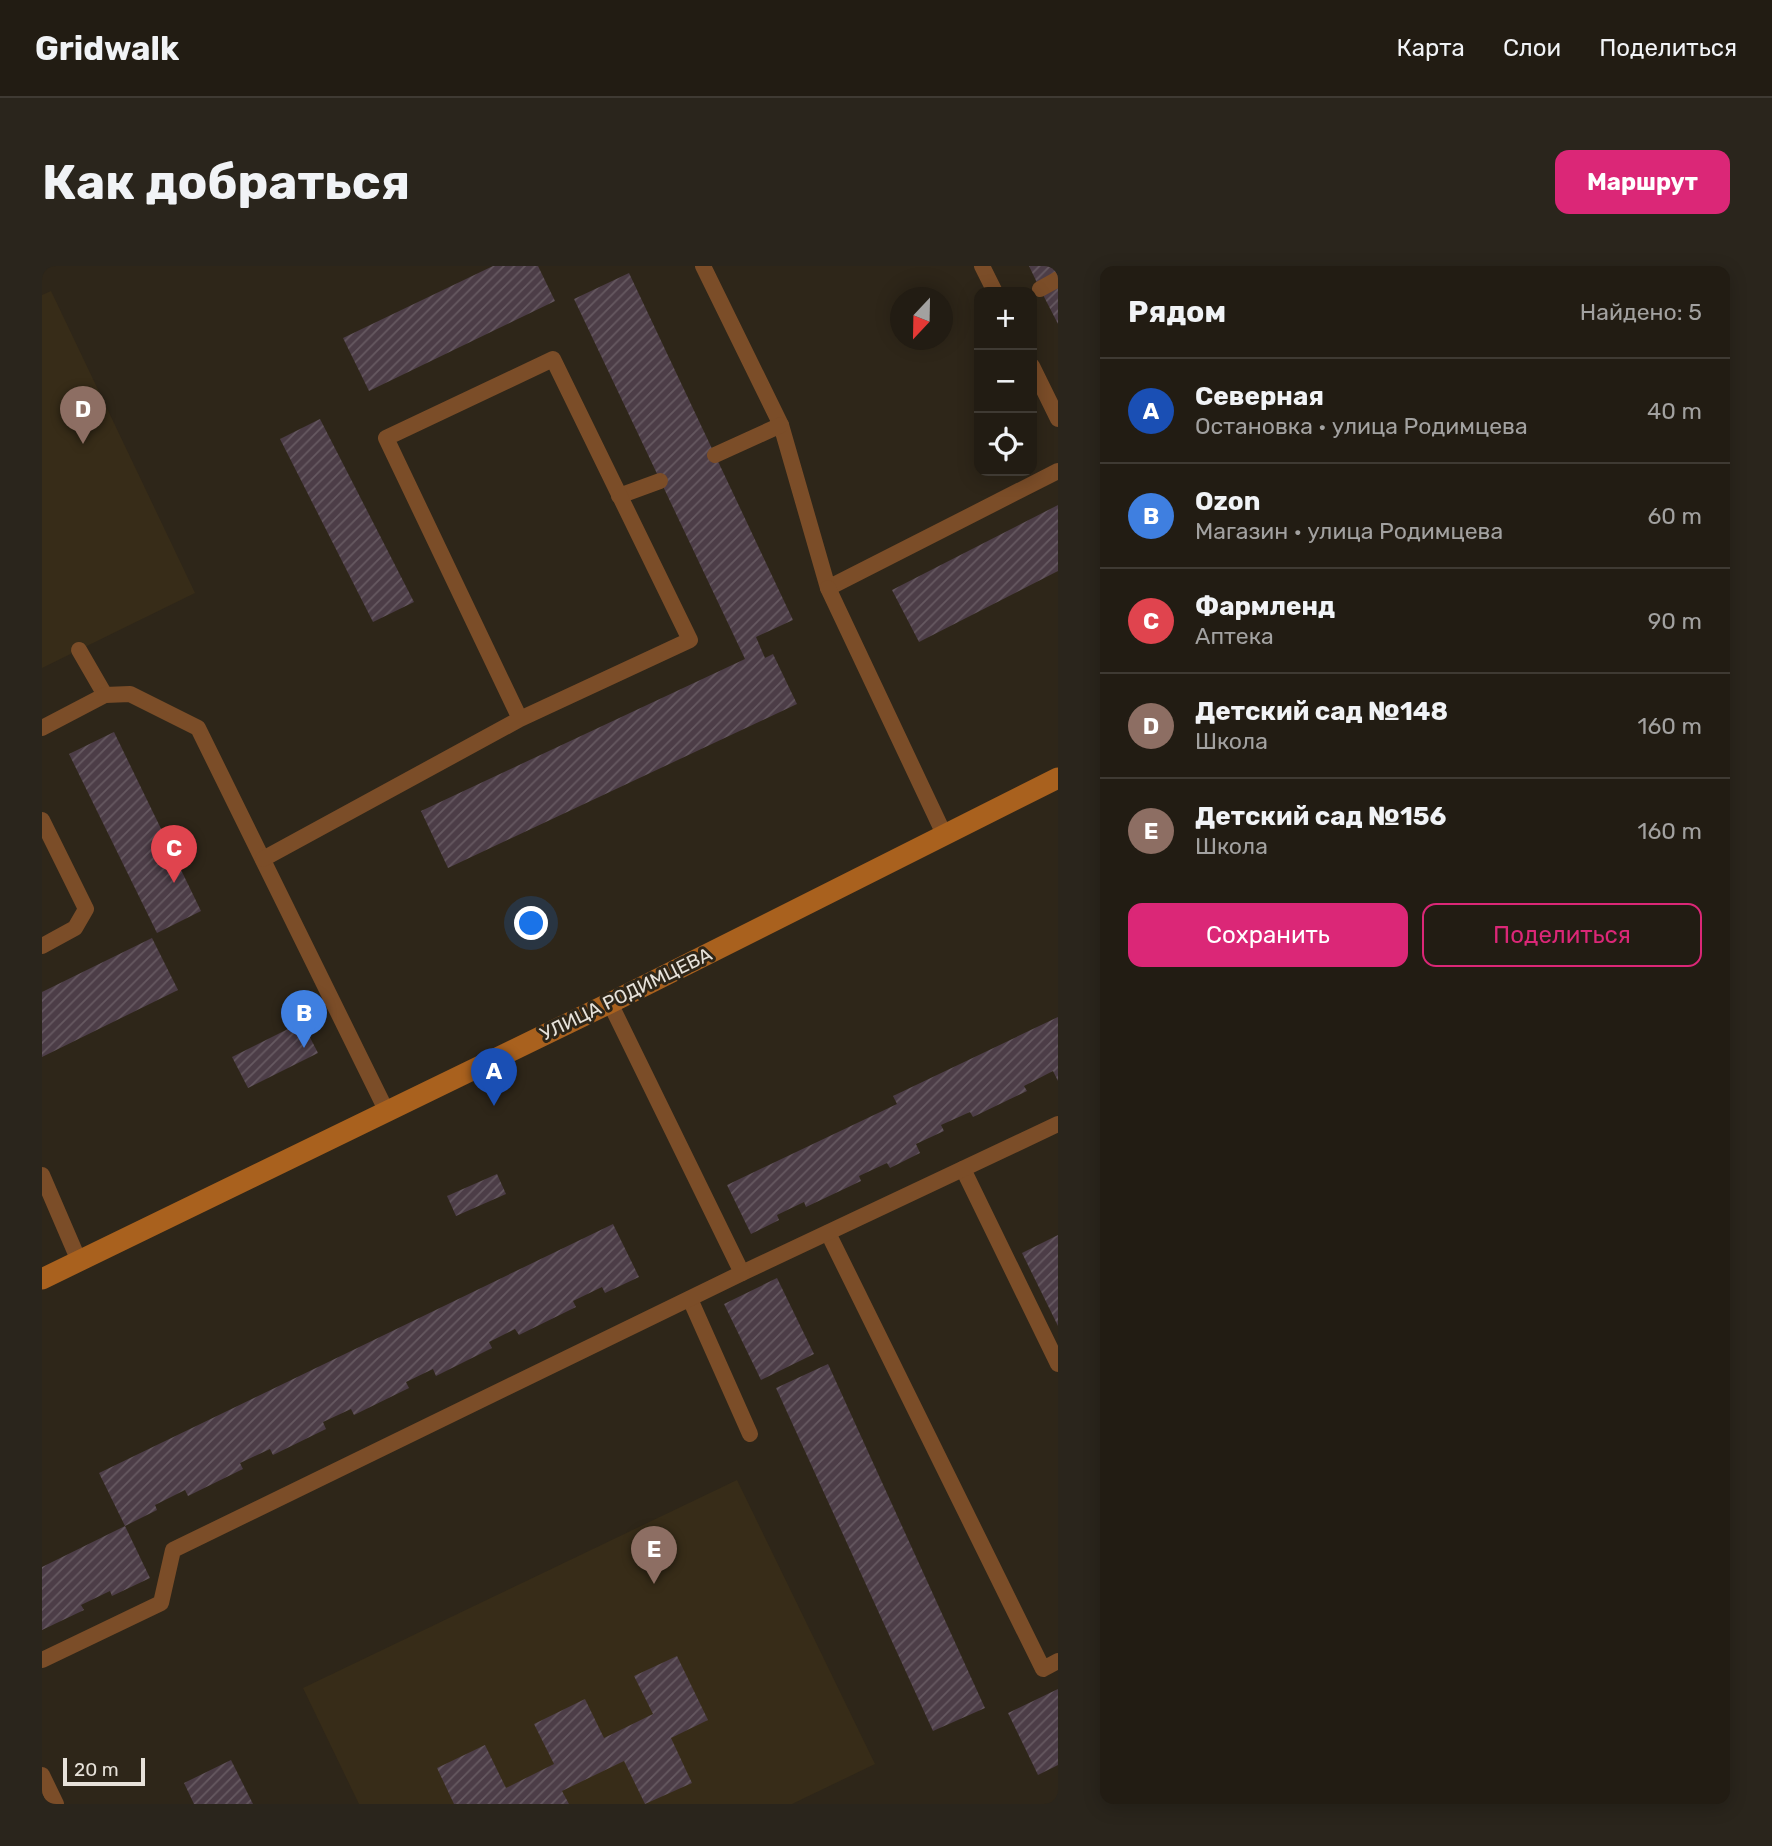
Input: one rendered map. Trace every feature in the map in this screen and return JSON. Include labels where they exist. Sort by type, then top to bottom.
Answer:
[{"type":"main road","name":"УЛИЦА РОДИМЦЕВА","points":[[42,1279],[610,1003],[1058,778]]},
{"type":"lane","points":[[982,266],[992,287]]},
{"type":"lane","points":[[712,268],[781,425],[828,588],[944,834]]},
{"type":"lane","points":[[1040,289],[1058,279]]},
{"type":"lane","points":[[263,859],[520,719],[690,640],[552,359],[386,438],[520,719]]},
{"type":"lane","points":[[1037,376],[1058,419]]},
{"type":"lane","points":[[715,455],[781,425]]},
{"type":"lane","points":[[828,588],[1058,471]]},
{"type":"lane","points":[[619,496],[660,481]]},
{"type":"lane","points":[[79,650],[105,695]]},
{"type":"lane","points":[[42,728],[105,695],[130,694],[198,728],[387,1112]]},
{"type":"lane","points":[[42,820],[86,909],[75,928],[42,947]]},
{"type":"lane","points":[[610,1003],[742,1273]]},
{"type":"lane","points":[[42,1660],[161,1603],[173,1550],[742,1273],[1058,1124]]},
{"type":"lane","points":[[963,1169],[1058,1364]]},
{"type":"lane","points":[[42,1175],[79,1261]]},
{"type":"lane","points":[[828,1233],[1043,1668],[1058,1661]]},
{"type":"lane","points":[[690,1300],[750,1434]]},
{"type":"lane","points":[[42,1775],[56,1804]]},
{"type":"shaded area","points":[[51,291],[195,593],[42,668],[42,295]]},
{"type":"shaded area","points":[[737,1480],[875,1764],[792,1804],[359,1804],[303,1688]]},
{"type":"building","points":[[493,266],[538,266],[555,301],[369,391],[343,338]]},
{"type":"building","points":[[1029,266],[1058,266],[1058,324],[1040,289]]},
{"type":"building","points":[[629,273],[793,620],[756,637],[765,658],[773,654],[797,704],[448,868],[421,811],[745,659],[574,299]]},
{"type":"building","points":[[320,419],[414,602],[373,622],[280,439]]},
{"type":"building","points":[[1058,505],[1058,571],[919,642],[892,590]]},
{"type":"building","points":[[114,732],[201,911],[157,933],[69,754]]},
{"type":"building","points":[[152,938],[178,990],[42,1057],[42,992]]},
{"type":"building","points":[[1058,1017],[1058,1081],[1053,1071],[1024,1086],[1027,1091],[973,1117],[970,1112],[941,1125],[944,1131],[916,1144],[920,1153],[890,1168],[887,1163],[859,1176],[861,1181],[806,1207],[804,1202],[777,1215],[779,1220],[751,1234],[727,1185],[897,1104],[893,1096]]},
{"type":"building","points":[[302,1022],[318,1053],[248,1088],[232,1057]]},
{"type":"building","points":[[497,1174],[506,1194],[456,1216],[447,1196]]},
{"type":"building","points":[[613,1224],[639,1277],[605,1293],[602,1287],[573,1301],[576,1307],[519,1335],[515,1329],[489,1342],[492,1348],[436,1376],[433,1369],[406,1382],[409,1388],[354,1415],[351,1409],[323,1422],[326,1429],[273,1455],[270,1449],[240,1463],[243,1469],[188,1496],[185,1490],[155,1505],[157,1510],[125,1526],[99,1473]]},
{"type":"building","points":[[1058,1235],[1058,1326],[1022,1253]]},
{"type":"building","points":[[777,1278],[814,1354],[761,1380],[724,1304]]},
{"type":"building","points":[[828,1364],[985,1708],[933,1731],[776,1388]]},
{"type":"building","points":[[125,1526],[150,1578],[112,1596],[110,1591],[81,1605],[84,1610],[42,1630],[42,1567]]},
{"type":"building","points":[[677,1656],[708,1720],[671,1738],[692,1783],[645,1804],[624,1761],[562,1791],[569,1804],[454,1804],[437,1768],[485,1745],[506,1788],[554,1764],[534,1724],[585,1699],[604,1738],[653,1714],[634,1676]]},
{"type":"building","points":[[1058,1689],[1058,1765],[1038,1775],[1008,1713]]},
{"type":"building","points":[[231,1760],[253,1804],[194,1804],[184,1783]]},
{"type":"place","name":"Детский сад №148","points":[[83,444]]},
{"type":"place","name":"Фармленд","points":[[174,883]]},
{"type":"place","name":"Ozon","points":[[304,1048]]},
{"type":"place","name":"Северная","points":[[494,1106]]},
{"type":"place","name":"Детский сад №156","points":[[654,1584]]}]
